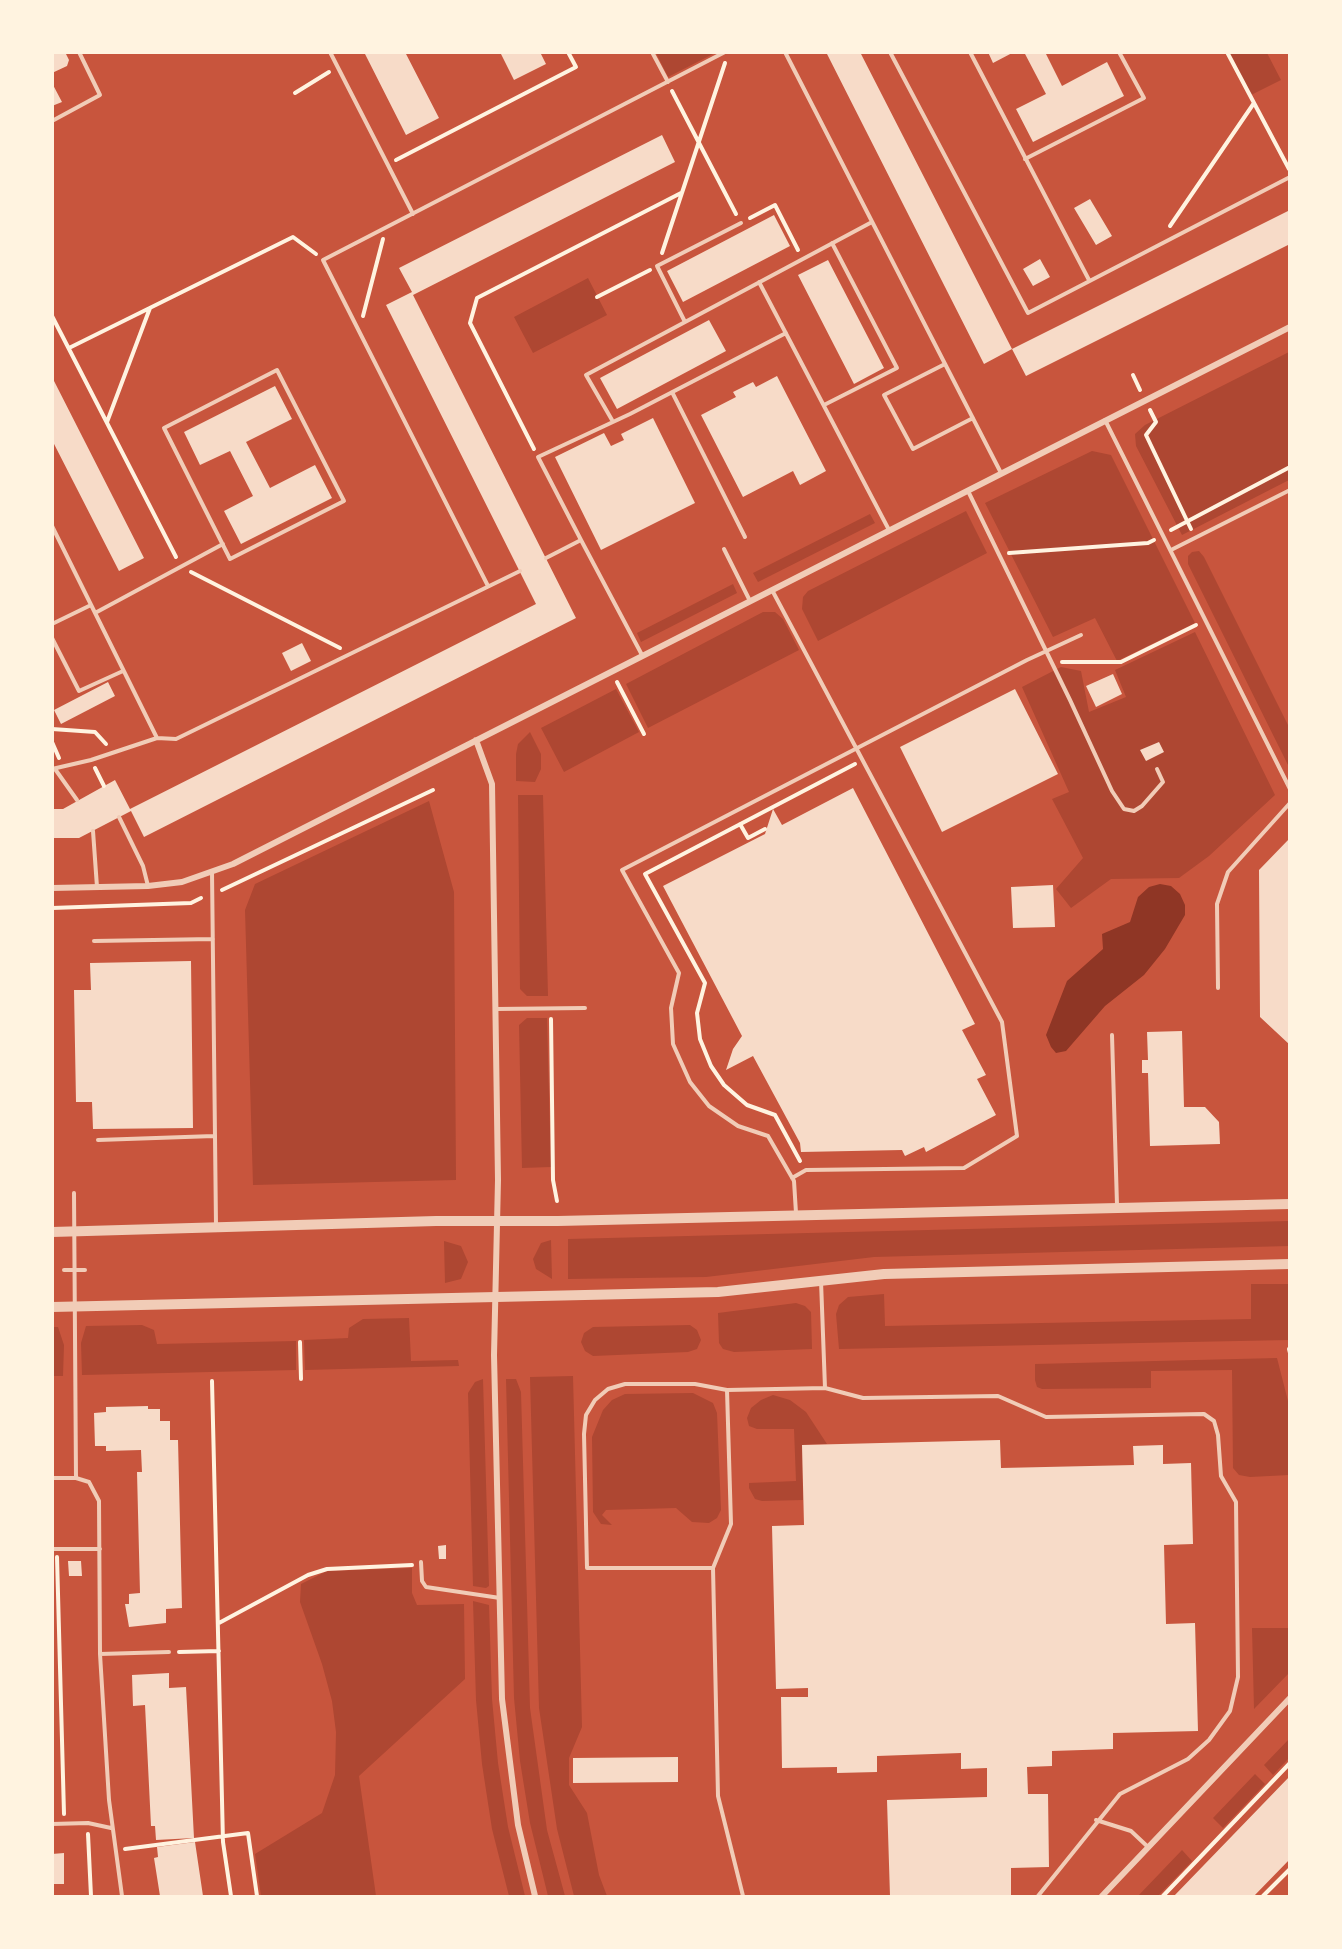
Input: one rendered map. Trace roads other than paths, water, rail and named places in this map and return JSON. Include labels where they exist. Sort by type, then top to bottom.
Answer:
[{"type":"street","points":[[52,888],[148,886],[182,882],[212,872],[1290,327]]},
{"type":"street","points":[[476,740],[492,784],[497,1221],[494,1355],[502,1699],[508,1762],[518,1825],[535,1896]]},
{"type":"street","points":[[52,1232],[1290,1204]]},
{"type":"street","points":[[52,1308],[717,1292],[884,1274],[1290,1264]]},
{"type":"street","points":[[1102,1896],[1290,1698]]},
{"type":"lane","points":[[52,121],[100,95],[79,52]]},
{"type":"lane","points":[[330,52],[412,214]]},
{"type":"lane","points":[[652,52],[668,82]]},
{"type":"lane","points":[[488,586],[323,260],[727,52]]},
{"type":"lane","points":[[785,52],[1001,473]]},
{"type":"lane","points":[[890,52],[1028,314],[1089,280],[1290,177]]},
{"type":"lane","points":[[970,52],[1089,280]]},
{"type":"lane","points":[[1025,159],[1144,98],[1119,52]]},
{"type":"lane","points":[[685,322],[657,266],[741,222]]},
{"type":"lane","points":[[612,420],[586,375],[872,222]]},
{"type":"lane","points":[[824,405],[897,368],[832,243]]},
{"type":"lane","points":[[759,282],[889,530]]},
{"type":"lane","points":[[642,655],[538,457],[786,333]]},
{"type":"lane","points":[[945,364],[884,395],[913,449],[973,418]]},
{"type":"lane","points":[[277,370],[344,501],[230,559],[223,544],[164,428],[277,370]]},
{"type":"lane","points":[[672,392],[745,537]]},
{"type":"lane","points":[[1106,420],[1290,789]]},
{"type":"lane","points":[[967,490],[1052,662],[1112,791],[1124,809],[1134,811],[1142,806],[1162,782],[1157,769]]},
{"type":"lane","points":[[1171,550],[1290,490]]},
{"type":"lane","points":[[52,526],[157,738]]},
{"type":"lane","points":[[546,558],[582,540]]},
{"type":"lane","points":[[95,613],[223,544]]},
{"type":"lane","points":[[723,549],[750,601]]},
{"type":"lane","points":[[76,800],[54,770],[157,738],[176,739],[520,571]]},
{"type":"lane","points":[[771,590],[1002,1022],[1017,1136],[964,1168],[806,1170],[792,1178]]},
{"type":"lane","points":[[52,624],[91,605]]},
{"type":"lane","points":[[796,1216],[792,1178],[768,1136],[738,1126],[709,1106],[690,1082],[674,1044],[671,1008],[679,973],[621,870],[1081,635]]},
{"type":"lane","points":[[52,638],[79,691],[123,671]]},
{"type":"lane","points":[[1218,988],[1217,904],[1228,872],[1290,803]]},
{"type":"lane","points":[[119,817],[143,866],[148,886]]},
{"type":"lane","points":[[93,831],[97,887]]},
{"type":"lane","points":[[212,872],[216,1227]]},
{"type":"lane","points":[[94,940],[213,939]]},
{"type":"lane","points":[[496,1008],[585,1008]]},
{"type":"lane","points":[[1112,1035],[1117,1209]]},
{"type":"lane","points":[[98,1140],[214,1136]]},
{"type":"lane","points":[[74,1193],[76,1478]]},
{"type":"lane","points":[[64,1270],[85,1270]]},
{"type":"lane","points":[[821,1281],[825,1388]]},
{"type":"lane","points":[[713,1568],[587,1568],[584,1434],[586,1415],[595,1400],[608,1389],[625,1384],[695,1384],[727,1390],[825,1388],[863,1398],[998,1396],[1046,1417],[1204,1414],[1214,1421],[1218,1435],[1221,1476],[1236,1502],[1238,1677],[1230,1711],[1209,1740],[1188,1759],[1120,1794],[1096,1820],[1038,1896]]},
{"type":"lane","points":[[727,1390],[731,1524],[713,1568],[718,1796],[743,1896]]},
{"type":"lane","points":[[52,1478],[76,1478],[89,1482],[97,1495],[100,1549],[100,1654],[111,1828],[122,1896]]},
{"type":"lane","points":[[54,1549],[100,1549]]},
{"type":"lane","points":[[421,1563],[422,1581],[426,1587],[500,1598]]},
{"type":"lane","points":[[100,1654],[169,1652]]},
{"type":"lane","points":[[1096,1820],[1131,1831],[1148,1848]]},
{"type":"lane","points":[[52,1824],[88,1823],[111,1828]]}]
